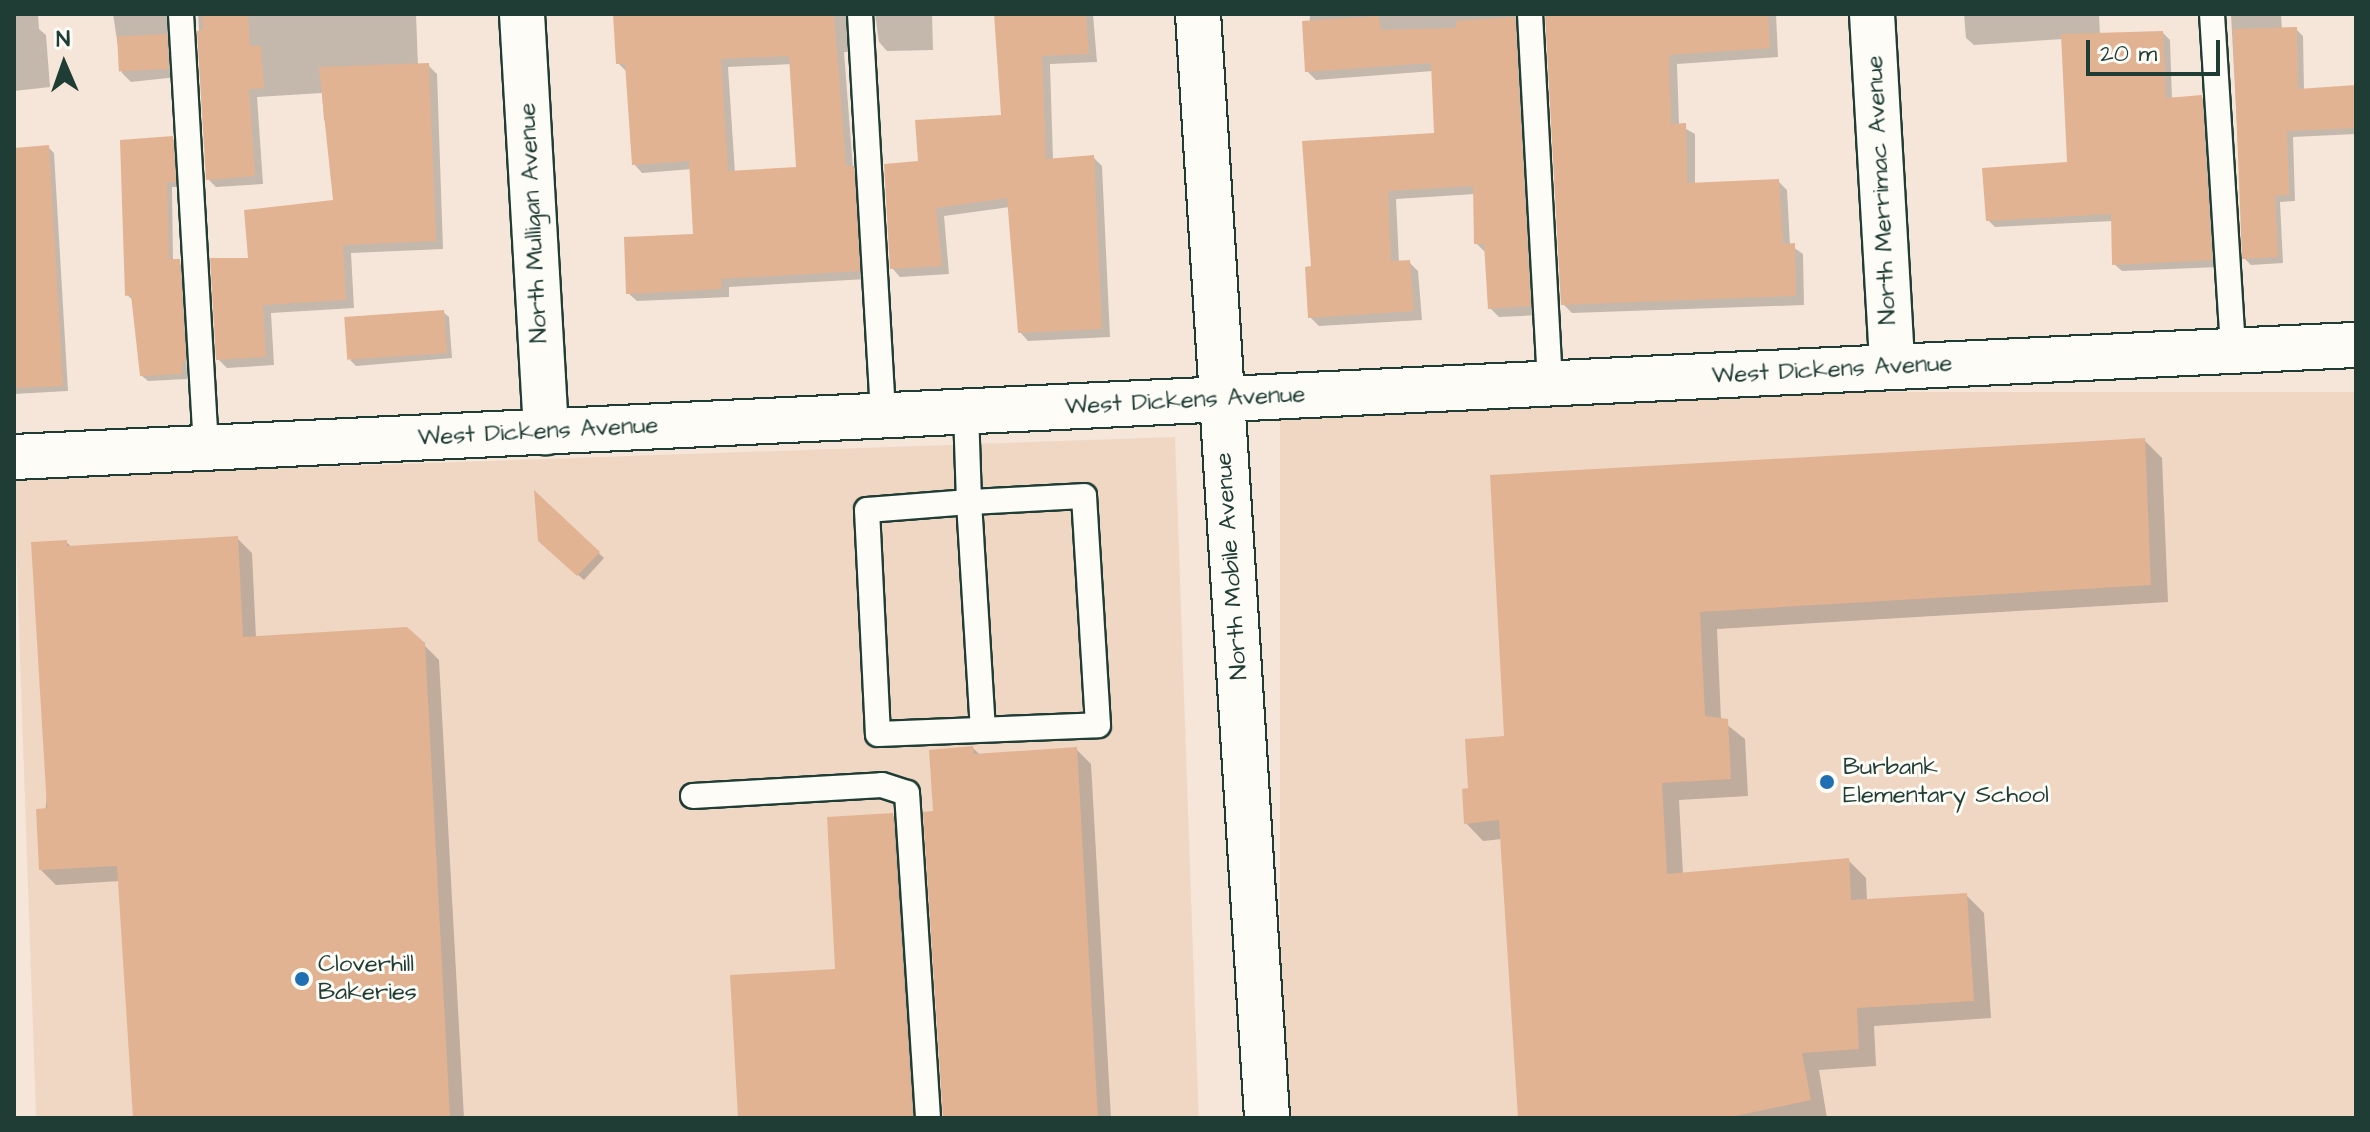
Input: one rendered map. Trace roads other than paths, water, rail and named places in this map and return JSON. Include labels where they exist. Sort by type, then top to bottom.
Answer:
[{"type":"street","name":"North Mulligan Avenue","points":[[522,14],[546,432]]},
{"type":"street","name":"North Mobile Avenue","points":[[1198,14],[1267,1118]]},
{"type":"street","name":"North Merrimac Avenue","points":[[1872,14],[1892,366]]},
{"type":"street","name":"West Dickens Avenue","points":[[14,457],[2356,345]]},
{"type":"lane","points":[[181,14],[206,448]]},
{"type":"lane","points":[[860,14],[883,416]]},
{"type":"lane","points":[[1530,14],[1550,384]]},
{"type":"lane","points":[[2212,14],[2233,351]]},
{"type":"lane","points":[[966,411],[983,729]]},
{"type":"lane","points":[[1084,496],[1098,725],[878,734],[867,510],[969,502],[1084,496]]},
{"type":"lane","points":[[693,796],[882,785],[907,793],[928,1118]]},
{"type":"place","name":"Burbank Elementary School","points":[[1827,782]]},
{"type":"place","name":"Cloverhill Bakeries","points":[[302,979]]}]
